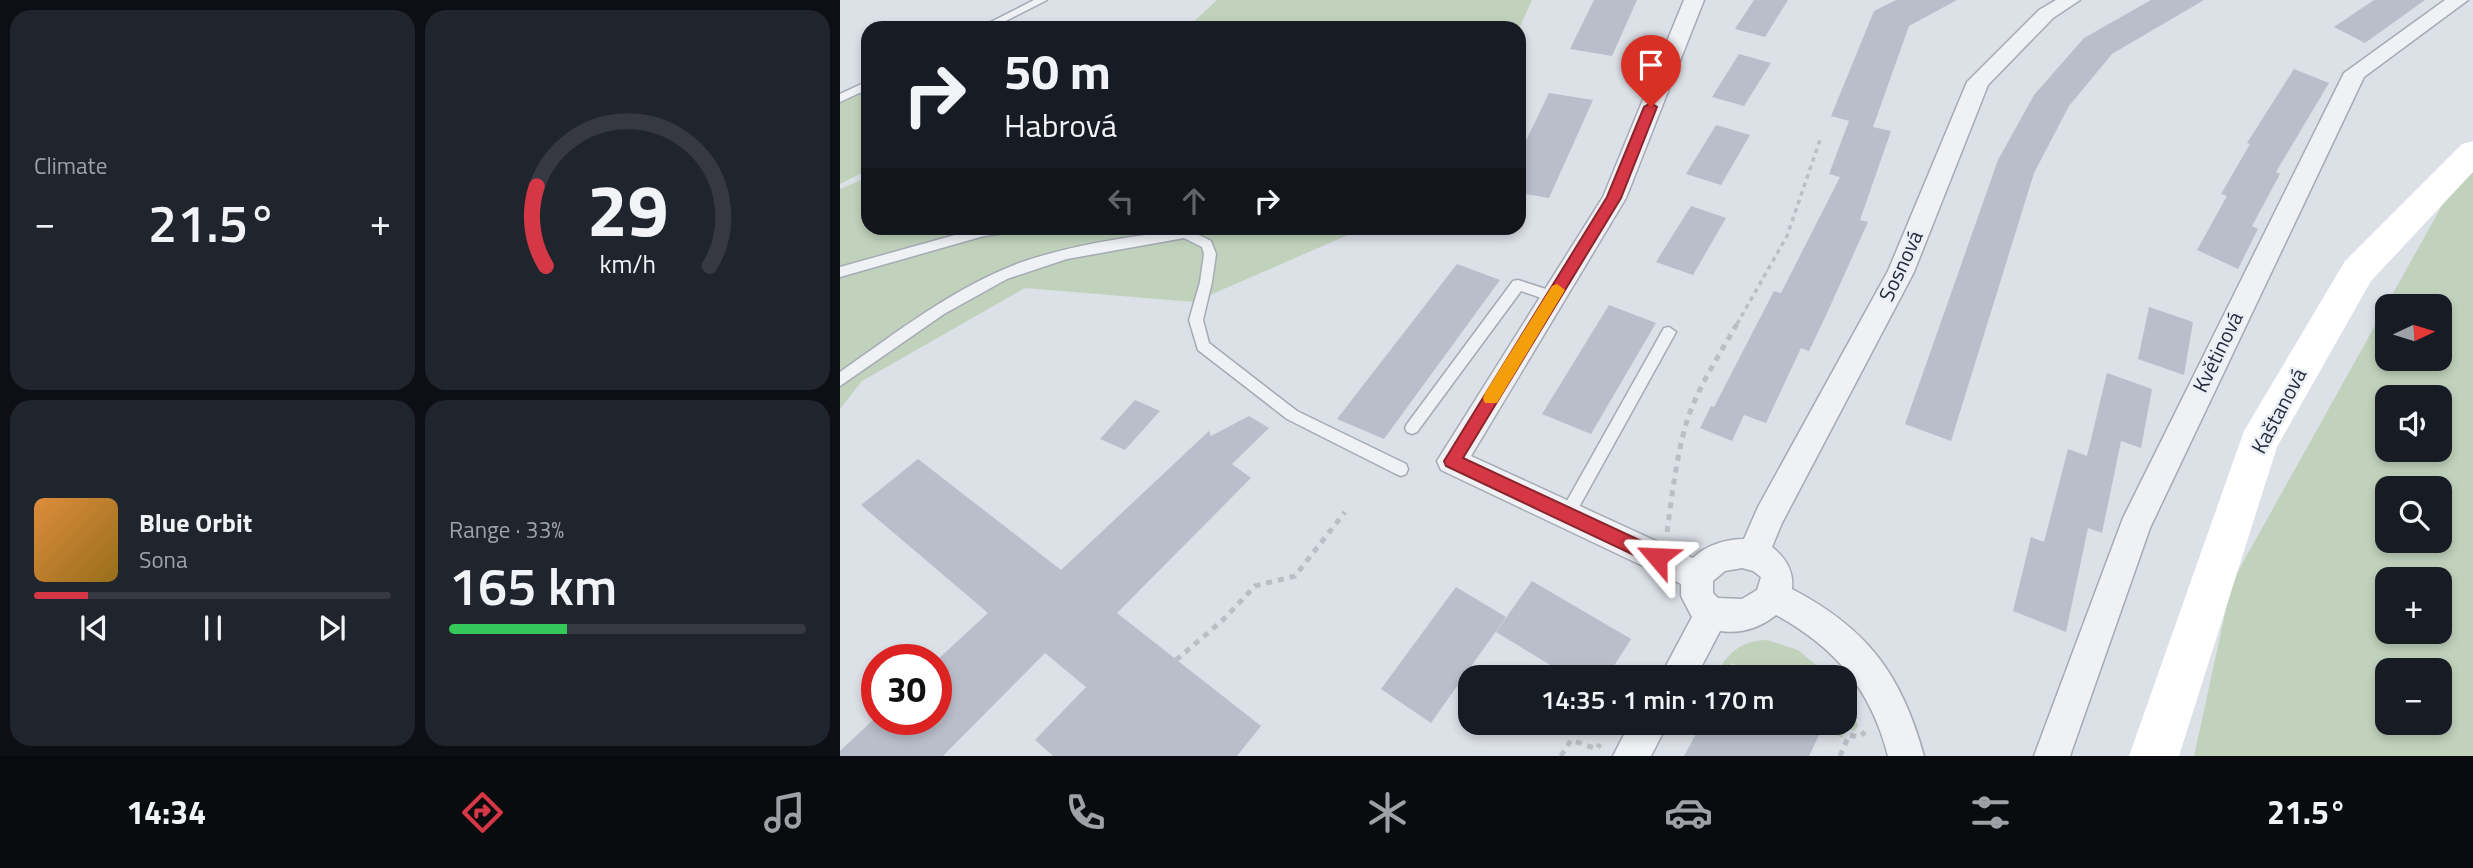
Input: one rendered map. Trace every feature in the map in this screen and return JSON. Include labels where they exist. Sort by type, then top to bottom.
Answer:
[{"type":"street","points":[[1695,0],[1614,198],[1452,461],[1698,576]]},
{"type":"street","name":"Sosnová","points":[[1753,555],[1769,517],[1901,272],[1978,82],[2046,14],[2070,0]]},
{"type":"street","name":"Květinová","points":[[2052,756],[2134,528],[2356,73],[2458,0]]},
{"type":"street","name":"Kaštanová","points":[[2154,756],[2258,443],[2358,271],[2473,152]]},
{"type":"street","points":[[1730,555],[1753,555],[1765,559],[1773,568],[1778,588],[1774,597],[1761,609],[1737,617],[1712,614],[1704,609],[1696,594],[1698,576],[1709,563],[1730,555]]},
{"type":"street","points":[[1774,597],[1829,628],[1866,665],[1893,711],[1906,756]]},
{"type":"street","points":[[1683,665],[1712,614]]},
{"type":"street","points":[[1616,748],[1634,735]]},
{"type":"lane","points":[[998,21],[1042,0]]},
{"type":"lane","points":[[840,98],[861,88]]},
{"type":"lane","points":[[840,272],[970,235]]},
{"type":"lane","points":[[840,380],[954,302],[1004,275],[1074,251],[1191,235],[1207,244],[1210,254],[1196,320],[1203,346],[1292,415],[1401,469]]},
{"type":"lane","points":[[1412,428],[1518,285],[1553,297]]},
{"type":"lane","points":[[1568,513],[1670,332]]},
{"type":"path","points":[[1657,557],[1666,540],[1676,466],[1687,422],[1711,370],[1787,236],[1821,137]]},
{"type":"path","points":[[1176,660],[1223,620],[1255,586],[1295,576],[1345,512]]},
{"type":"path","points":[[1840,756],[1849,735],[1859,737],[1864,734],[1865,727]]},
{"type":"path","points":[[1561,756],[1571,740],[1597,749],[1616,748]]},
{"type":"green space","points":[[1217,0],[1532,0],[1523,21],[1194,21]]},
{"type":"green space","points":[[861,92],[861,174],[840,184],[840,103]]},
{"type":"green space","points":[[2473,150],[2473,756],[2194,756],[2232,582],[2375,326],[2375,371],[2452,371],[2452,294],[2393,294]]},
{"type":"green space","points":[[861,180],[861,235],[1348,235],[1194,302],[1025,288],[862,381],[840,409],[840,189]]},
{"type":"green space","points":[[1767,640],[1798,650],[1816,665],[1722,665],[1735,650]]},
{"type":"building","points":[[1594,0],[1637,0],[1612,56],[1570,49]]},
{"type":"building","points":[[1754,0],[1788,0],[1765,37],[1735,29]]},
{"type":"building","points":[[1896,0],[1957,0],[1909,26],[1873,127],[1891,131],[1860,220],[1868,222],[1828,311],[1809,351],[1801,348],[1766,423],[1744,415],[1732,441],[1700,428],[1711,406],[1714,407],[1774,291],[1781,293],[1840,177],[1829,174],[1849,121],[1831,116],[1874,11]]},
{"type":"building","points":[[2151,0],[2204,0],[2112,54],[2069,106],[2034,173],[1951,441],[1905,424],[1998,160],[2034,95],[2084,38]]},
{"type":"building","points":[[2374,0],[2425,0],[2365,43],[2334,27]]},
{"type":"building","points":[[1739,54],[1771,63],[1744,106],[1712,97]]},
{"type":"building","points":[[2294,69],[2329,83],[2276,172],[2280,174],[2252,226],[2258,229],[2238,269],[2197,250],[2227,196],[2221,194],[2250,144],[2247,143]]},
{"type":"building","points":[[1549,93],[1593,100],[1549,198],[1526,194],[1526,141]]},
{"type":"building","points":[[1716,125],[1750,135],[1721,185],[1686,174]]},
{"type":"building","points":[[1691,206],[1726,218],[1693,275],[1656,262]]},
{"type":"building","points":[[1457,264],[1500,280],[1384,439],[1337,419]]},
{"type":"building","points":[[1609,305],[1656,323],[1591,434],[1542,414]]},
{"type":"building","points":[[2149,307],[2193,322],[2184,375],[2138,359]]},
{"type":"building","points":[[2107,373],[2152,389],[2141,448],[2121,441],[2102,533],[2088,528],[2066,632],[2013,611],[2031,537],[2044,542],[2068,449],[2087,456]]},
{"type":"building","points":[[1135,400],[1160,411],[1125,450],[1100,439]]},
{"type":"building","points":[[1249,416],[1269,428],[1232,464],[1251,478],[1117,613],[1261,726],[1237,756],[1053,756],[1035,740],[1086,687],[1045,653],[943,756],[840,756],[840,751],[861,731],[861,735],[952,735],[952,646],[988,613],[861,505],[918,459],[1061,570],[1209,431],[1211,436]]},
{"type":"building","points":[[1532,581],[1631,639],[1615,665],[1550,665],[1496,632]]},
{"type":"building","points":[[1456,587],[1506,617],[1472,665],[1458,665],[1458,685],[1431,723],[1381,689]]},
{"type":"building","points":[[1695,735],[1819,735],[1809,756],[1684,756]]},
{"type":"slow traffic","points":[[1491,398],[1557,290]]},
{"type":"route","points":[[1651,107],[1614,198],[1452,461],[1568,513],[1657,557]]}]
